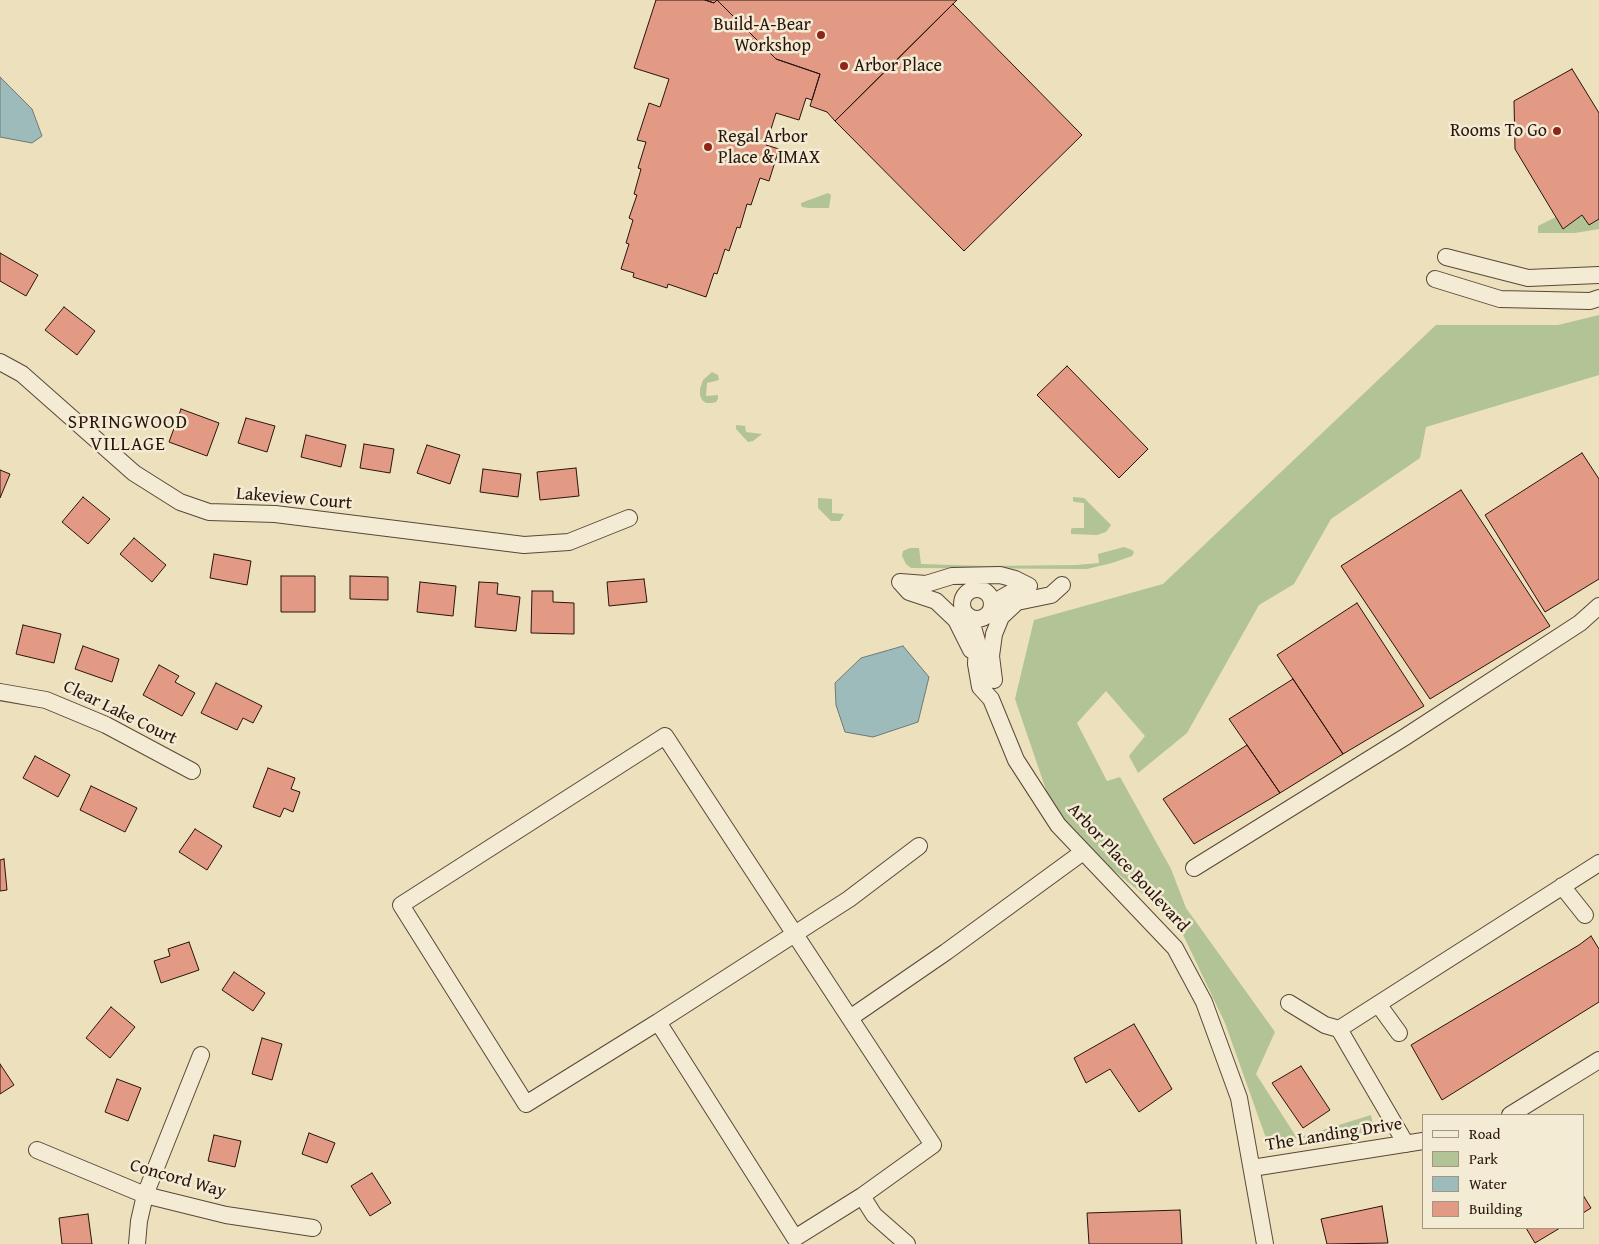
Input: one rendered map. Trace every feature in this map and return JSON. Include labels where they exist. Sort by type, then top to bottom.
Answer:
[{"type":"street","points":[[1446,257],[1528,278],[1599,275]]},
{"type":"street","points":[[1435,279],[1500,299],[1590,301],[1599,298]]},
{"type":"street","name":"Lakeview Court","points":[[0,362],[22,374],[134,474],[180,502],[209,512],[275,514],[524,545],[569,542],[629,518]]},
{"type":"street","points":[[979,607],[1000,575]]},
{"type":"street","points":[[926,584],[952,576],[1000,575],[1015,579],[1029,586]]},
{"type":"street","points":[[952,576],[969,590],[977,588],[986,662],[994,680]]},
{"type":"street","points":[[976,664],[956,620],[936,600],[909,592],[900,582],[926,584],[979,607],[1029,586],[1057,585],[1051,595],[1017,602],[1001,617],[994,634],[991,656],[994,680],[991,698]]},
{"type":"street","points":[[1194,868],[1413,732],[1580,623],[1599,606]]},
{"type":"street","name":"Arbor Place Boulevard","points":[[979,607],[976,664],[980,687],[991,698],[1016,760],[1058,826],[1175,948],[1204,1002],[1239,1098],[1266,1244]]},
{"type":"street","name":"Clear Lake Court","points":[[0,692],[46,700],[106,725],[192,771]]},
{"type":"street","points":[[658,1022],[795,1238],[862,1196],[933,1145],[795,934],[665,736],[401,905],[526,1104],[658,1022],[795,934],[849,899],[920,846]]},
{"type":"street","points":[[850,1018],[946,952],[1083,852]]},
{"type":"street","points":[[1339,1029],[1599,863]]},
{"type":"street","points":[[1562,886],[1585,915]]},
{"type":"street","points":[[1289,1003],[1325,1025],[1339,1029],[1406,1144]]},
{"type":"street","points":[[1378,1004],[1399,1033]]},
{"type":"street","points":[[137,1244],[139,1221],[145,1195],[201,1054]]},
{"type":"street","points":[[1512,1114],[1599,1060]]},
{"type":"street","name":"The Landing Drive","points":[[1252,1168],[1422,1141]]},
{"type":"street","name":"Concord Way","points":[[37,1150],[145,1195],[226,1214],[313,1228]]},
{"type":"street","points":[[862,1196],[874,1215],[907,1244]]},
{"type":"green space","points":[[828,193],[831,195],[829,208],[809,208],[802,207],[801,205],[801,203]]},
{"type":"green space","points":[[1582,215],[1589,225],[1599,219],[1599,229],[1575,233],[1538,233],[1538,226],[1556,217],[1563,229]]},
{"type":"green space","points":[[1599,315],[1599,375],[1426,427],[1420,458],[1331,519],[1294,584],[1259,605],[1187,733],[1138,773],[1129,756],[1145,736],[1106,691],[1077,723],[1107,781],[1120,777],[1171,869],[1186,908],[1275,1032],[1256,1074],[1297,1138],[1371,1115],[1374,1132],[1267,1141],[1225,1023],[1177,922],[1058,825],[1015,699],[1034,620],[1163,584],[1436,325],[1558,325]]},
{"type":"green space","points":[[712,372],[718,375],[719,380],[707,383],[706,396],[718,395],[718,399],[716,402],[706,403],[702,400],[700,389],[703,380]]},
{"type":"green space","points":[[736,425],[745,426],[746,432],[762,434],[753,441],[748,442],[736,429]]},
{"type":"green space","points":[[1073,497],[1084,498],[1111,525],[1106,532],[1097,535],[1071,534],[1071,529],[1073,528],[1084,528],[1084,503],[1073,501]]},
{"type":"green space","points":[[818,498],[832,499],[832,513],[844,514],[840,521],[831,521],[818,508]]},
{"type":"green space","points":[[1124,547],[1134,552],[1132,556],[1087,569],[911,568],[906,564],[902,556],[903,551],[910,548],[919,548],[921,564],[984,566],[1076,565],[1099,563],[1098,554]]},
{"type":"water","points":[[0,77],[32,109],[42,136],[32,143],[0,137]]},
{"type":"water","points":[[903,646],[929,677],[918,722],[873,737],[845,732],[836,705],[835,683],[861,658]]},
{"type":"building","name":"Regal Arbor Place & IMAX","points":[[656,0],[705,0],[714,3],[717,0],[776,59],[820,74],[812,100],[806,98],[799,120],[776,113],[766,145],[779,149],[769,181],[760,178],[751,205],[747,204],[740,228],[737,227],[729,251],[725,249],[717,274],[714,273],[706,297],[668,284],[667,288],[633,277],[634,273],[621,269],[629,244],[626,243],[633,220],[629,218],[637,195],[634,194],[641,169],[638,168],[646,142],[637,140],[649,103],[660,107],[669,79],[634,68]]},
{"type":"building","points":[[705,0],[717,0],[714,3]]},
{"type":"building","name":"Arbor Place","points":[[717,0],[957,0],[835,121],[827,112],[810,106],[820,74],[776,59]]},
{"type":"building","points":[[953,4],[1082,135],[964,251],[835,121]]},
{"type":"building","name":"Rooms To Go","points":[[1572,69],[1599,113],[1599,219],[1589,225],[1582,215],[1563,229],[1515,149],[1514,101]]},
{"type":"building","points":[[0,253],[38,275],[26,296],[0,281]]},
{"type":"building","points":[[64,307],[95,331],[77,355],[45,330]]},
{"type":"building","points":[[1067,366],[1148,449],[1119,478],[1037,395]]},
{"type":"building","points":[[181,409],[219,423],[207,456],[169,442]]},
{"type":"building","points":[[246,418],[275,426],[267,452],[238,443]]},
{"type":"building","points":[[306,435],[346,445],[341,467],[301,457]]},
{"type":"building","points":[[364,444],[394,449],[390,473],[360,468]]},
{"type":"building","points":[[427,445],[460,455],[450,484],[417,473]]},
{"type":"building","points":[[1582,453],[1599,479],[1599,579],[1545,612],[1485,515]]},
{"type":"building","points":[[576,468],[579,496],[540,500],[537,472]]},
{"type":"building","points":[[483,469],[521,474],[518,497],[480,492]]},
{"type":"building","points":[[0,470],[10,474],[0,498]]},
{"type":"building","points":[[1461,490],[1550,626],[1430,699],[1341,566]]},
{"type":"building","points":[[83,497],[110,519],[88,544],[62,522]]},
{"type":"building","points":[[134,538],[166,565],[152,582],[120,554]]},
{"type":"building","points":[[214,554],[251,561],[247,585],[210,578]]},
{"type":"building","points":[[281,576],[315,576],[315,612],[281,612]]},
{"type":"building","points":[[350,576],[388,577],[388,600],[350,599]]},
{"type":"building","points":[[644,579],[647,602],[609,606],[607,582]]},
{"type":"building","points":[[420,582],[456,586],[453,616],[417,612]]},
{"type":"building","points":[[479,582],[498,583],[497,594],[520,597],[516,631],[475,627]]},
{"type":"building","points":[[532,591],[553,591],[553,602],[574,603],[574,634],[531,633]]},
{"type":"building","points":[[1357,603],[1424,706],[1343,754],[1277,655]]},
{"type":"building","points":[[23,625],[61,634],[54,663],[16,654]]},
{"type":"building","points":[[83,646],[119,659],[112,682],[75,669]]},
{"type":"building","points":[[159,665],[179,676],[175,682],[195,693],[182,716],[143,695]]},
{"type":"building","points":[[1293,679],[1343,754],[1280,793],[1229,719]]},
{"type":"building","points":[[216,683],[262,706],[253,723],[243,718],[237,730],[201,713]]},
{"type":"building","points":[[1247,745],[1280,793],[1194,844],[1163,799]]},
{"type":"building","points":[[35,756],[70,775],[58,797],[23,778]]},
{"type":"building","points":[[268,768],[295,778],[291,789],[300,792],[293,812],[284,808],[280,817],[253,807]]},
{"type":"building","points":[[91,786],[137,808],[125,832],[80,810]]},
{"type":"building","points":[[195,829],[222,846],[207,870],[179,852]]},
{"type":"building","points":[[4,859],[7,890],[0,891],[0,860]]},
{"type":"building","points":[[1591,936],[1599,949],[1599,1002],[1442,1100],[1411,1045]]},
{"type":"building","points":[[189,942],[199,970],[161,983],[154,961],[170,956],[168,949]]},
{"type":"building","points":[[234,972],[265,993],[253,1011],[222,990]]},
{"type":"building","points":[[111,1007],[135,1027],[110,1058],[86,1038]]},
{"type":"building","points":[[1134,1024],[1172,1089],[1139,1112],[1110,1069],[1086,1083],[1074,1058]]},
{"type":"building","points":[[262,1038],[282,1044],[272,1080],[252,1074]]},
{"type":"building","points":[[0,1064],[14,1085],[0,1094]]},
{"type":"building","points":[[1301,1066],[1330,1110],[1303,1128],[1272,1083]]},
{"type":"building","points":[[117,1079],[141,1088],[128,1121],[105,1112]]},
{"type":"building","points":[[309,1133],[335,1143],[327,1163],[302,1154]]},
{"type":"building","points":[[214,1135],[241,1141],[235,1167],[208,1161]]},
{"type":"building","points":[[372,1173],[391,1203],[370,1216],[351,1186]]},
{"type":"building","points":[[1584,1197],[1591,1208],[1584,1212]]},
{"type":"building","points":[[1382,1206],[1388,1243],[1327,1244],[1321,1219]]},
{"type":"building","points":[[1180,1210],[1182,1244],[1089,1244],[1087,1213]]},
{"type":"building","points":[[88,1214],[92,1244],[62,1244],[59,1218]]},
{"type":"building","points":[[1527,1229],[1558,1229],[1535,1243]]},
{"type":"place","name":"Build-A-Bear Workshop","points":[[821,35]]},
{"type":"place","name":"Arbor Place","points":[[844,66]]},
{"type":"place","name":"Rooms To Go","points":[[1557,131]]},
{"type":"place","name":"Regal Arbor Place & IMAX","points":[[708,147]]},
{"type":"district","name":"SPRINGWOOD VILLAGE","points":[[128,434]]}]
